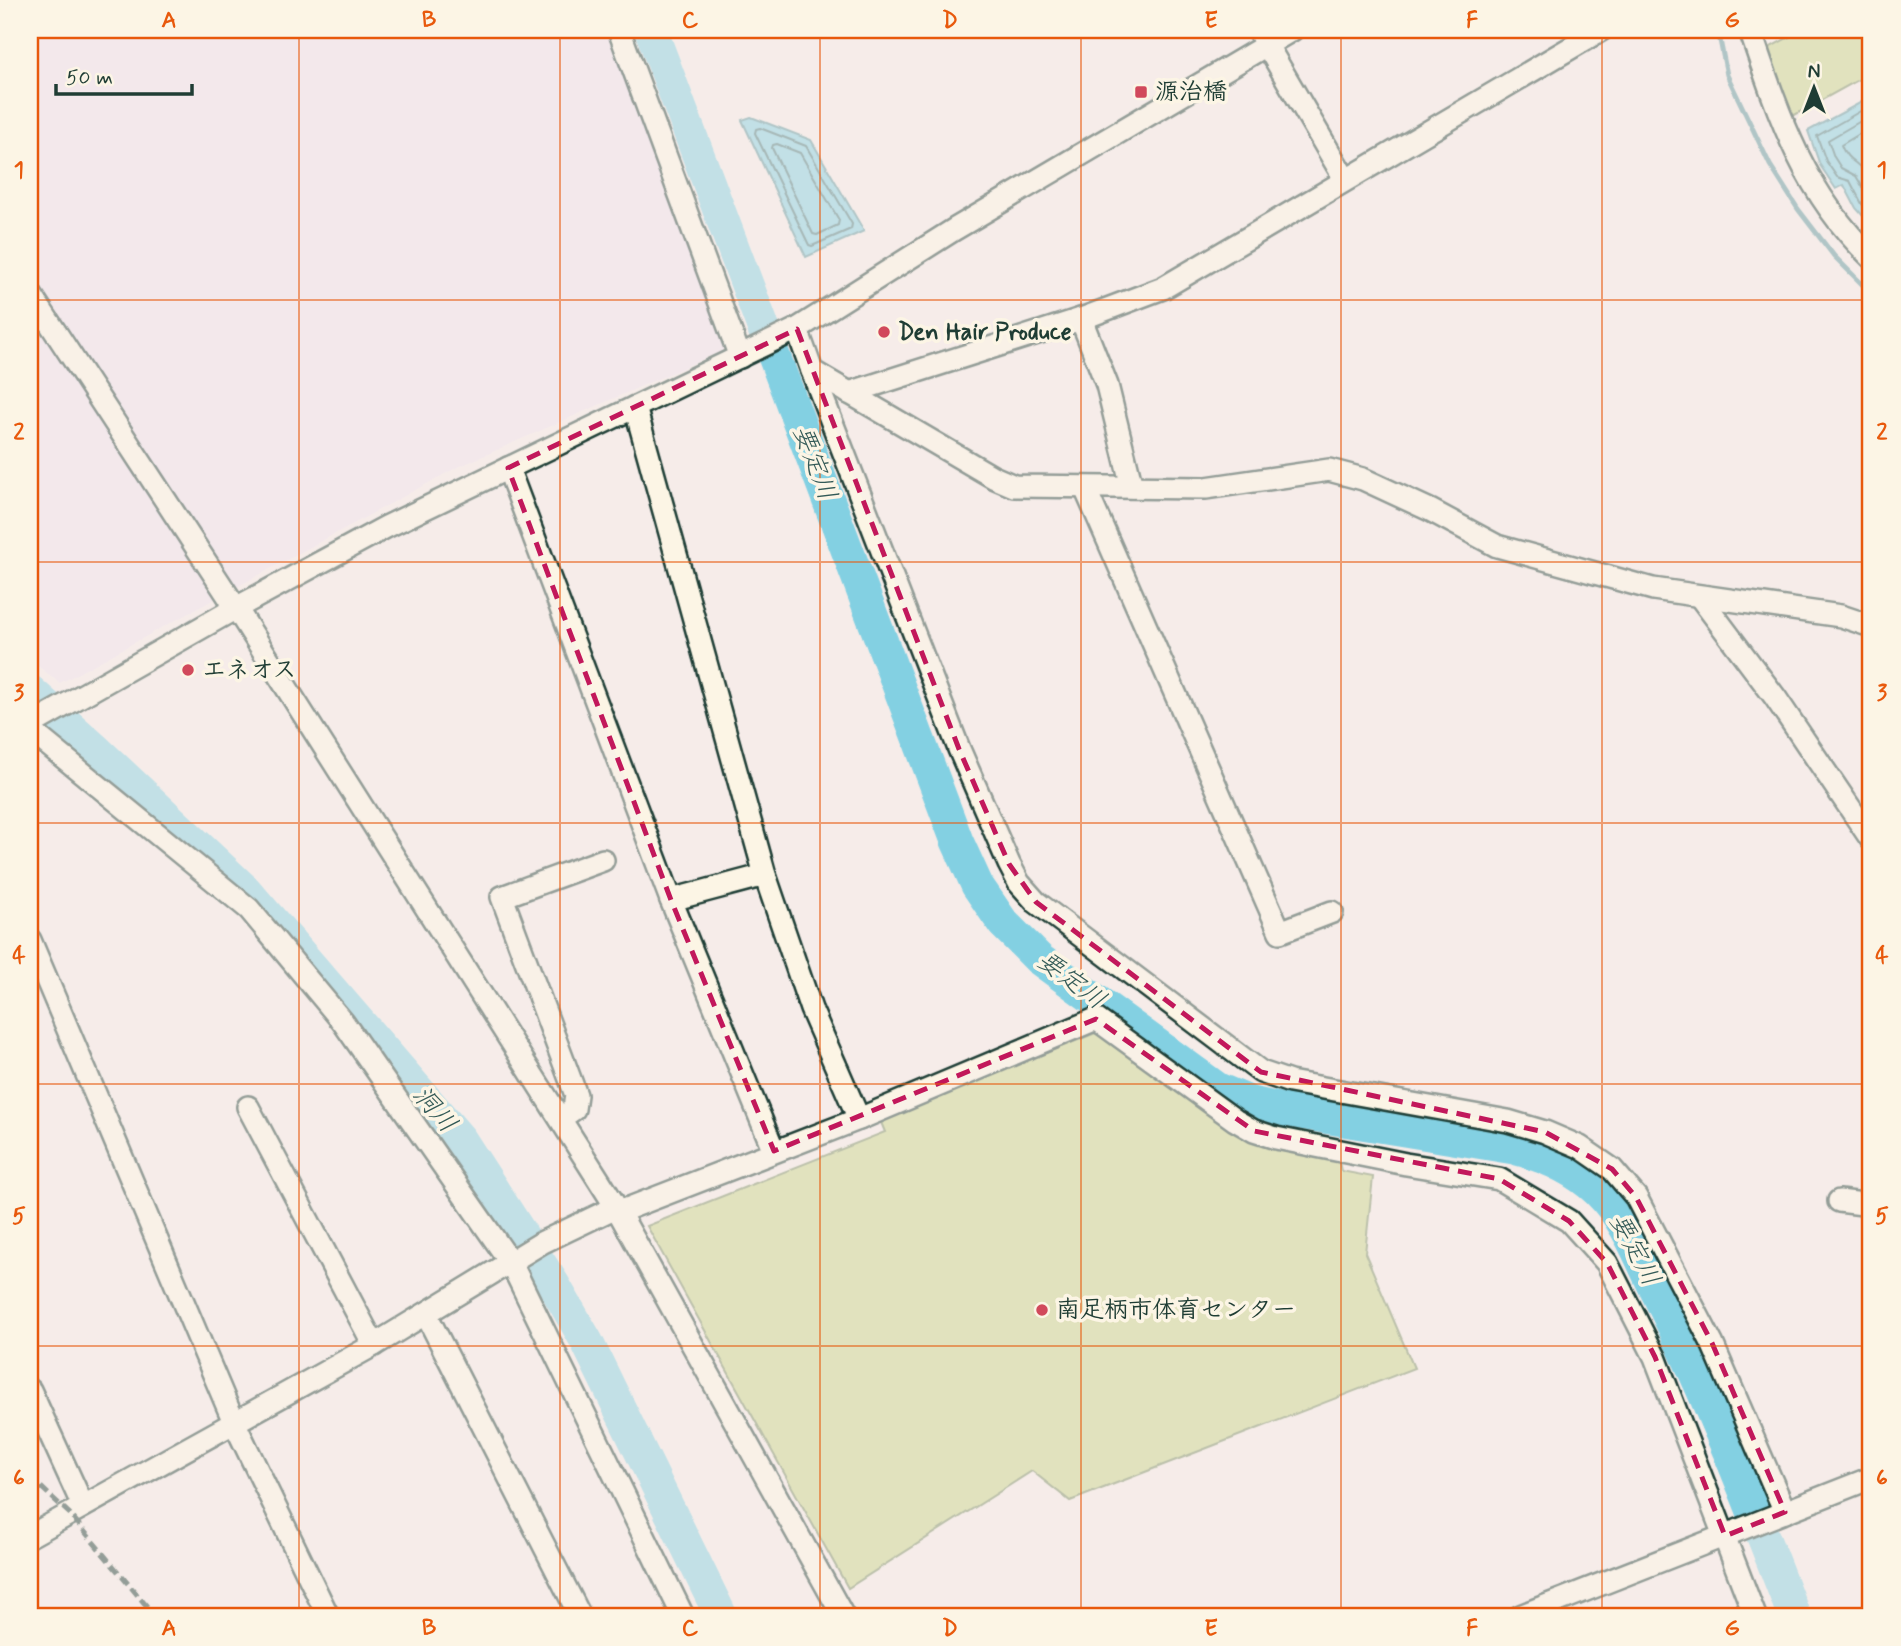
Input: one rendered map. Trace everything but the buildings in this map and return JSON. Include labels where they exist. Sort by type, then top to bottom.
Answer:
[{"type":"street","points":[[619,30],[740,357]]},
{"type":"street","points":[[682,1616],[515,1260],[343,1023],[248,909],[30,728],[64,705],[386,527],[797,329],[1262,37],[1292,30]]},
{"type":"street","points":[[849,393],[1081,319],[1163,288],[1601,30]]},
{"type":"street","points":[[1750,30],[1798,159],[1812,186],[1851,238],[1871,257]]},
{"type":"street","points":[[1262,37],[1345,179]]},
{"type":"street","points":[[30,293],[236,608],[617,1209],[842,1616]]},
{"type":"street","points":[[1081,319],[1107,385],[1132,487]]},
{"type":"street","points":[[797,329],[959,749],[1019,883],[1036,902],[1261,1072],[1290,1082],[1508,1121],[1545,1132],[1580,1147],[1612,1169],[1636,1198],[1712,1343],[1781,1514]]},
{"type":"street","points":[[812,371],[993,477],[1014,486],[1206,488],[1329,470],[1374,484],[1497,546],[1653,589],[1841,616],[1871,626]]},
{"type":"street","points":[[635,407],[765,875],[811,1009],[859,1119]]},
{"type":"street","points":[[508,468],[671,900],[774,1151]]},
{"type":"street","points":[[1085,488],[1280,932],[1332,912]]},
{"type":"street","points":[[1700,597],[1775,697],[1871,839]]},
{"type":"street","points":[[561,1118],[573,1109],[576,1095],[502,897],[603,860]]},
{"type":"street","points":[[671,900],[765,875]]},
{"type":"street","points":[[30,940],[234,1422],[328,1616]]},
{"type":"street","points":[[30,1536],[374,1345],[543,1242],[617,1209],[859,1119],[1097,1019],[1235,1120],[1254,1130],[1276,1138],[1406,1164],[1499,1179],[1569,1221],[1607,1263],[1655,1357],[1732,1533],[1755,1616]]},
{"type":"street","points":[[248,1107],[374,1345]]},
{"type":"street","points":[[1839,1201],[1871,1205]]},
{"type":"street","points":[[426,1314],[580,1616]]},
{"type":"street","points":[[30,1390],[83,1506]]},
{"type":"street","points":[[1520,1616],[1871,1478]]},
{"type":"highlighted area","points":[[797,329],[959,749],[1009,864],[1036,902],[1261,1072],[1545,1132],[1612,1169],[1636,1197],[1712,1343],[1785,1512],[1725,1536],[1655,1357],[1607,1263],[1569,1221],[1499,1179],[1254,1131],[1096,1019],[774,1151],[671,900],[508,468]]},
{"type":"shaded area","points":[[30,30],[606,30],[728,348],[456,468],[60,683],[30,660]]},
{"type":"green space","points":[[1802,30],[1866,30],[1871,39],[1871,73],[1791,117],[1767,49]]},
{"type":"green space","name":"南足柄市体育センター","points":[[1103,1030],[1242,1134],[1286,1151],[1338,1157],[1341,1171],[1373,1177],[1365,1253],[1414,1368],[1070,1501],[1032,1471],[848,1588],[647,1226],[885,1132],[880,1120]]},
{"type":"water","points":[[1871,97],[1871,225],[1856,208],[1844,185],[1836,189],[1820,165],[1808,131]]},
{"type":"water","points":[[751,117],[811,140],[864,231],[806,257],[742,120]]},
{"type":"waterway","name":"要定川","points":[[651,30],[957,841],[977,885],[1003,923],[1039,959],[1218,1089],[1251,1103],[1288,1111],[1514,1148],[1559,1164],[1589,1183],[1617,1213],[1676,1332],[1729,1453],[1794,1616]]},
{"type":"waterway","points":[[1718,30],[1727,75],[1770,165],[1798,209],[1834,256],[1865,287],[1871,303]]},
{"type":"waterway","name":"洞川","points":[[30,691],[246,891],[460,1139],[554,1285],[587,1342],[721,1616]]},
{"type":"railway","points":[[30,1477],[70,1514],[155,1616]]},
{"type":"place","name":"源治橋","points":[[1141,92]]},
{"type":"place","name":"Den Hair Produce","points":[[884,332]]},
{"type":"place","name":"エネオス","points":[[188,670]]},
{"type":"place","name":"南足柄市体育センター","points":[[1042,1310]]}]
